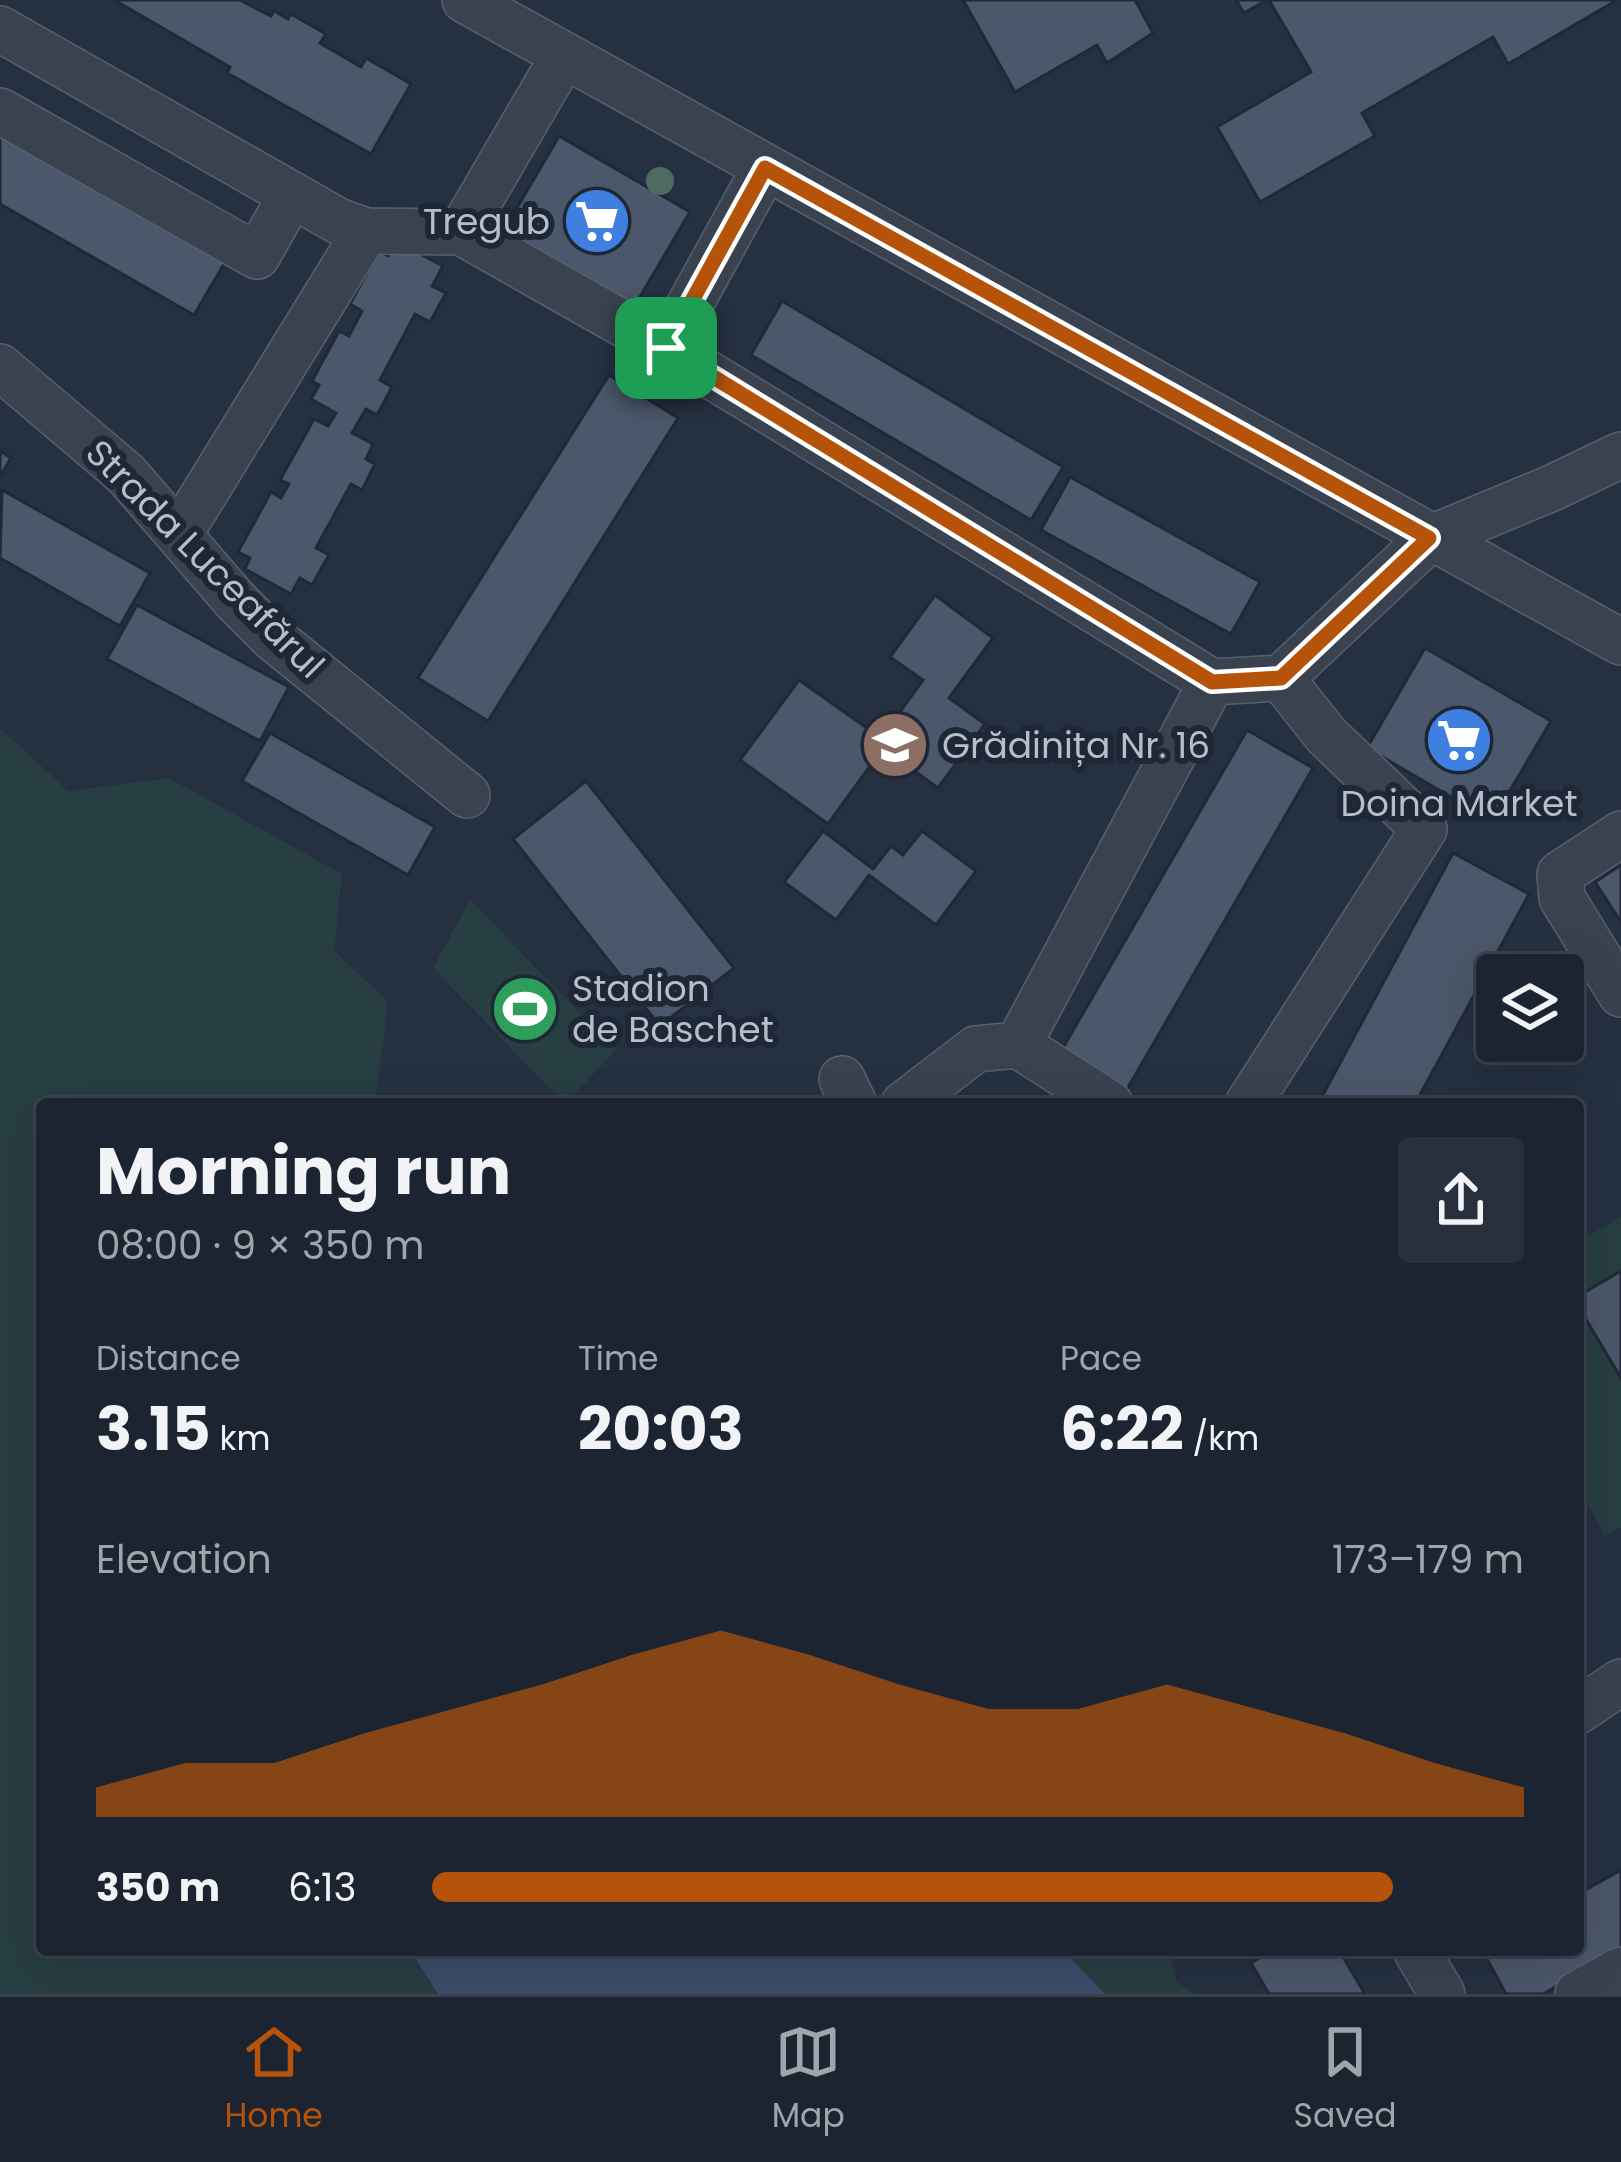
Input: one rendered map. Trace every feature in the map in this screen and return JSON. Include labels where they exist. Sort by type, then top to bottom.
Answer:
[{"type":"street","points":[[465,0],[1621,642]]},
{"type":"street","points":[[0,29],[292,196],[366,231],[461,232],[666,348],[1212,682],[1281,678],[1429,538],[1621,454]]},
{"type":"street","points":[[461,232],[563,57]]},
{"type":"street","points":[[0,111],[257,256],[292,196]]},
{"type":"street","points":[[666,348],[765,168]]},
{"type":"street","points":[[180,533],[366,231]]},
{"type":"street","name":"Strada Luceafărul","points":[[0,367],[126,474],[273,638],[467,795]]},
{"type":"street","points":[[1251,1098],[1424,829],[1326,735],[1281,678]]},
{"type":"street","points":[[1018,1045],[1212,682]]},
{"type":"street","points":[[1621,834],[1560,874],[1562,898],[1621,994]]},
{"type":"street","points":[[912,1098],[976,1049],[1018,1045],[1101,1098]]},
{"type":"street","points":[[1584,1707],[1621,1682]]},
{"type":"street","points":[[1420,1956],[1442,1994]]},
{"type":"street","points":[[1578,1994],[1621,1970]]},
{"type":"green space","points":[[0,728],[68,791],[169,778],[342,874],[334,950],[388,1002],[376,1098],[36,1098],[36,1956],[414,1956],[438,1994],[0,1994]]},
{"type":"green space","name":"Stadion de Baschet","points":[[470,900],[616,1050],[571,1098],[559,1098],[433,968]]},
{"type":"green space","points":[[1621,1217],[1621,1527],[1604,1536],[1584,1496],[1584,1238]]},
{"type":"green space","points":[[1069,1956],[1171,1956],[1176,1981],[1195,1994],[1105,1994]]},
{"type":"water","points":[[414,1956],[1069,1956],[1105,1994],[438,1994]]},
{"type":"building","points":[[114,0],[240,0],[271,16],[274,11],[288,19],[291,14],[326,34],[320,43],[361,67],[366,58],[411,84],[371,154],[227,73],[230,67]]},
{"type":"building","points":[[963,0],[1135,0],[1153,33],[1107,63],[1097,45],[1015,92]]},
{"type":"building","points":[[1236,0],[1267,0],[1244,13]]},
{"type":"building","points":[[1269,0],[1617,0],[1508,64],[1493,37],[1362,113],[1375,136],[1260,202],[1217,127],[1311,72]]},
{"type":"building","points":[[0,129],[227,259],[194,315],[0,204]]},
{"type":"building","name":"Tregub","points":[[559,136],[690,212],[634,307],[504,230]]},
{"type":"building","points":[[396,241],[443,266],[432,286],[446,293],[430,322],[415,314],[380,380],[392,387],[377,415],[366,409],[352,433],[373,444],[366,459],[375,464],[362,490],[351,484],[316,548],[329,555],[312,585],[300,578],[291,594],[245,569],[250,558],[238,552],[271,492],[281,498],[289,484],[280,480],[314,419],[328,426],[336,413],[311,399],[319,385],[312,381],[339,331],[349,336],[362,311],[350,304],[379,251],[388,256]]},
{"type":"building","points":[[782,301],[1063,467],[1031,520],[751,355]]},
{"type":"building","points":[[609,375],[678,418],[488,721],[418,678]]},
{"type":"building","points":[[0,451],[11,458],[0,477]]},
{"type":"building","points":[[1070,477],[1260,582],[1231,634],[1041,530]]},
{"type":"building","points":[[2,490],[150,573],[120,626],[0,558]]},
{"type":"building","points":[[935,595],[993,638],[949,698],[985,724],[938,788],[883,748],[828,824],[740,760],[799,680],[881,738],[923,680],[890,657]]},
{"type":"building","points":[[137,605],[289,687],[260,741],[107,659]]},
{"type":"building","points":[[1425,648],[1551,721],[1492,821],[1367,748]]},
{"type":"building","points":[[1247,730],[1313,768],[1126,1091],[1060,1053]]},
{"type":"building","points":[[270,733],[435,827],[408,875],[242,781]]},
{"type":"building","points":[[586,781],[734,968],[660,1026],[513,839]]},
{"type":"building","points":[[823,831],[873,869],[891,846],[903,855],[922,831],[976,871],[936,925],[869,875],[836,920],[784,882]]},
{"type":"building","points":[[1453,853],[1529,894],[1496,954],[1476,954],[1476,992],[1418,1098],[1321,1098]]},
{"type":"building","points":[[1621,865],[1621,922],[1595,882]]},
{"type":"building","points":[[1621,1271],[1621,1378],[1584,1316],[1584,1293]]},
{"type":"building","points":[[1621,1870],[1621,1950],[1543,1994],[1506,1994],[1485,1956],[1584,1956],[1584,1891]]},
{"type":"building","points":[[1262,1956],[1343,1956],[1365,1994],[1269,1994],[1251,1963]]},
{"type":"place","name":"Tregub","points":[[597,221]]},
{"type":"place","name":"Doina Market","points":[[1459,740]]},
{"type":"place","name":"Grădinița Nr. 16","points":[[895,745]]},
{"type":"place","name":"Stadion de Baschet","points":[[525,1009]]},
{"type":"route","points":[[765,168],[1429,538],[1281,678],[1212,682],[666,348],[765,168]]}]
